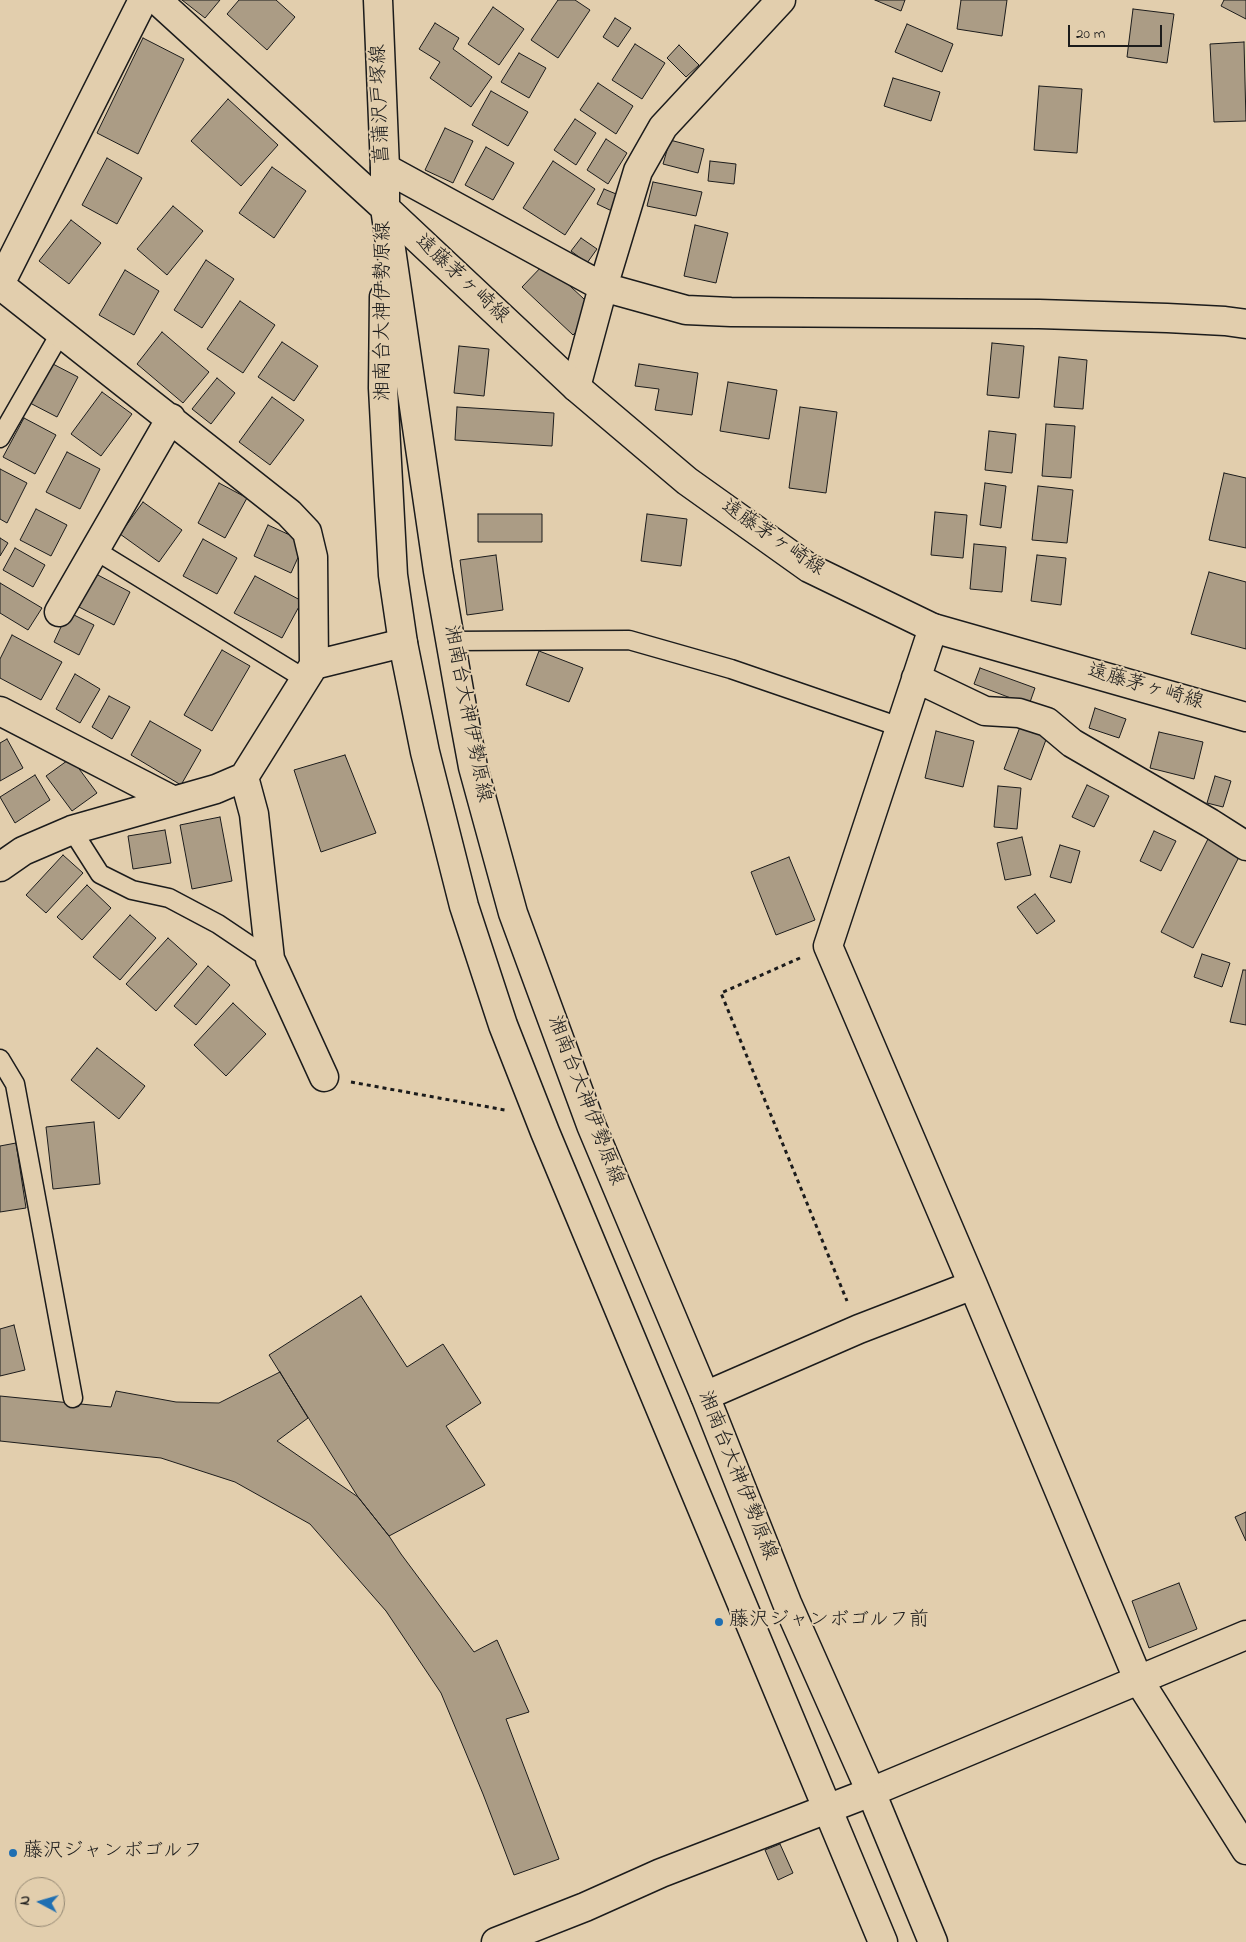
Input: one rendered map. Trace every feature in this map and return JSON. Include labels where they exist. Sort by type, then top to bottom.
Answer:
[{"type":"street","points":[[0,867],[23,851],[72,830],[216,789],[244,777],[310,672],[313,557],[307,532],[289,513],[0,284],[143,0]]},
{"type":"street","name":"遠藤茅ヶ崎線","points":[[157,0],[385,208],[576,387],[687,480],[809,568],[933,628],[1246,716]]},
{"type":"street","name":"菖蒲沢戸塚線","points":[[378,0],[385,208]]},
{"type":"street","points":[[576,387],[603,287],[638,171],[662,127],[781,0]]},
{"type":"street","points":[[385,168],[603,287],[686,310],[1049,314],[1167,318],[1246,324]]},
{"type":"street","name":"湘南台大神伊勢原線","points":[[385,208],[438,571],[473,767],[513,913],[591,1125],[705,1396],[788,1603],[871,1792],[933,1942]]},
{"type":"street","name":"湘南台大神伊勢原線","points":[[385,208],[384,388],[393,575],[425,752],[464,906],[503,1025],[539,1117],[883,1942]]},
{"type":"street","points":[[59,612],[171,418]]},
{"type":"street","points":[[933,628],[828,946],[973,1285],[1138,1680],[1246,1850]]},
{"type":"street","points":[[310,672],[404,643]]},
{"type":"street","points":[[916,678],[985,711],[1019,713],[1047,722],[1072,743],[1246,846]]},
{"type":"street","points":[[0,711],[174,801]]},
{"type":"street","points":[[244,777],[254,814],[270,958],[324,1077]]},
{"type":"street","points":[[705,1396],[859,1329],[973,1285]]},
{"type":"street","points":[[496,1942],[661,1873],[871,1792],[1246,1634]]},
{"type":"lane","points":[[0,438],[61,332]]},
{"type":"lane","points":[[95,550],[310,672]]},
{"type":"lane","points":[[452,641],[629,640],[731,669],[900,727]]},
{"type":"lane","points":[[72,830],[100,874],[132,890],[169,898],[218,924],[270,958]]},
{"type":"lane","points":[[0,1059],[15,1084],[72,1398]]},
{"type":"path","points":[[828,946],[721,993],[859,1329]]},
{"type":"path","points":[[324,1077],[539,1117]]},
{"type":"building","points":[[182,0],[220,0],[205,18]]},
{"type":"building","points":[[239,0],[276,0],[295,17],[267,50],[227,14]]},
{"type":"building","points":[[558,0],[575,0],[590,10],[558,58],[531,40]]},
{"type":"building","points":[[875,0],[905,0],[901,11]]},
{"type":"building","points":[[961,0],[1007,0],[1002,36],[957,29]]},
{"type":"building","points":[[1224,0],[1246,0],[1246,19],[1221,6]]},
{"type":"building","points":[[493,7],[524,29],[499,65],[468,44]]},
{"type":"building","points":[[1133,9],[1174,14],[1167,63],[1127,57]]},
{"type":"building","points":[[615,18],[631,28],[618,47],[603,37]]},
{"type":"building","points":[[435,23],[459,38],[453,49],[492,77],[471,107],[430,78],[440,62],[419,49]]},
{"type":"building","points":[[907,24],[953,44],[942,72],[895,52]]},
{"type":"building","points":[[143,38],[184,59],[138,154],[97,133]]},
{"type":"building","points":[[1244,42],[1246,121],[1214,122],[1210,44]]},
{"type":"building","points":[[635,44],[665,63],[642,99],[612,80]]},
{"type":"building","points":[[679,45],[699,65],[686,77],[667,58]]},
{"type":"building","points":[[519,53],[546,68],[529,98],[501,82]]},
{"type":"building","points":[[893,78],[940,92],[931,121],[884,106]]},
{"type":"building","points":[[598,83],[633,106],[616,134],[580,110]]},
{"type":"building","points":[[1039,86],[1082,89],[1077,153],[1034,150]]},
{"type":"building","points":[[491,91],[528,112],[508,146],[472,125]]},
{"type":"building","points":[[228,99],[278,145],[241,186],[191,141]]},
{"type":"building","points":[[575,119],[596,133],[576,165],[554,150]]},
{"type":"building","points":[[445,128],[473,141],[453,183],[425,170]]},
{"type":"building","points":[[606,139],[627,153],[608,184],[587,170]]},
{"type":"building","points":[[670,140],[704,149],[698,173],[663,164]]},
{"type":"building","points":[[486,147],[514,163],[493,200],[465,185]]},
{"type":"building","points":[[107,158],[142,178],[117,224],[82,205]]},
{"type":"building","points":[[553,161],[595,189],[565,235],[523,208]]},
{"type":"building","points":[[710,161],[736,164],[734,184],[708,181]]},
{"type":"building","points":[[272,167],[306,191],[274,238],[239,213]]},
{"type":"building","points":[[653,182],[702,192],[696,216],[647,206]]},
{"type":"building","points":[[604,189],[621,196],[614,212],[597,204]]},
{"type":"building","points":[[173,206],[203,231],[167,275],[137,249]]},
{"type":"building","points":[[71,220],[101,243],[69,284],[39,261]]},
{"type":"building","points":[[695,225],[728,233],[716,283],[684,276]]},
{"type":"building","points":[[581,238],[597,249],[587,263],[571,251]]},
{"type":"building","points":[[206,260],[234,279],[202,328],[174,310]]},
{"type":"building","points":[[545,263],[597,311],[573,335],[522,287]]},
{"type":"building","points":[[125,270],[159,291],[134,335],[99,315]]},
{"type":"building","points":[[240,301],[275,325],[243,373],[207,349]]},
{"type":"building","points":[[162,332],[209,372],[183,403],[137,364]]},
{"type":"building","points":[[282,342],[318,366],[294,401],[258,377]]},
{"type":"building","points":[[992,343],[1024,346],[1019,398],[987,395]]},
{"type":"building","points":[[459,346],[489,349],[484,396],[454,393]]},
{"type":"building","points":[[1059,357],[1087,360],[1083,409],[1054,407]]},
{"type":"building","points":[[51,363],[78,377],[57,417],[30,403]]},
{"type":"building","points":[[639,364],[698,373],[692,415],[655,410],[659,389],[635,386]]},
{"type":"building","points":[[217,378],[235,393],[211,424],[192,409]]},
{"type":"building","points":[[728,382],[777,390],[769,439],[720,431]]},
{"type":"building","points":[[102,392],[132,414],[101,456],[71,434]]},
{"type":"building","points":[[272,397],[304,420],[270,465],[239,442]]},
{"type":"building","points":[[457,407],[554,413],[552,446],[455,440]]},
{"type":"building","points":[[800,407],[837,412],[826,493],[789,488]]},
{"type":"building","points":[[24,418],[56,435],[35,474],[3,457]]},
{"type":"building","points":[[1046,424],[1075,426],[1071,478],[1042,476]]},
{"type":"building","points":[[989,431],[1016,434],[1012,473],[985,470]]},
{"type":"building","points":[[67,452],[100,469],[80,509],[46,492]]},
{"type":"building","points":[[0,469],[27,483],[7,523],[0,519]]},
{"type":"building","points":[[1224,473],[1246,478],[1246,548],[1209,540]]},
{"type":"building","points":[[219,483],[247,498],[225,538],[198,523]]},
{"type":"building","points":[[985,483],[1006,486],[1001,528],[980,525]]},
{"type":"building","points":[[1038,486],[1073,490],[1067,543],[1032,540]]},
{"type":"building","points":[[143,502],[182,530],[159,562],[120,534]]},
{"type":"building","points":[[36,509],[67,525],[51,556],[20,540]]},
{"type":"building","points":[[935,512],[967,515],[963,558],[931,555]]},
{"type":"building","points":[[478,514],[542,514],[542,542],[478,542]]},
{"type":"building","points":[[647,514],[687,519],[681,566],[641,561]]},
{"type":"building","points":[[268,525],[305,542],[291,573],[254,556]]},
{"type":"building","points":[[0,538],[8,543],[0,556]]},
{"type":"building","points":[[203,539],[237,558],[217,594],[183,576]]},
{"type":"building","points":[[974,544],[1006,547],[1002,592],[970,589]]},
{"type":"building","points":[[15,548],[45,565],[33,587],[3,570]]},
{"type":"building","points":[[496,555],[503,610],[467,615],[460,560]]},
{"type":"building","points":[[1037,555],[1066,558],[1061,605],[1031,601]]},
{"type":"building","points":[[1209,572],[1246,582],[1246,649],[1191,634]]},
{"type":"building","points":[[96,574],[130,592],[114,625],[79,607]]},
{"type":"building","points":[[255,576],[302,601],[282,638],[234,613]]},
{"type":"building","points":[[0,583],[42,608],[28,630],[0,613]]},
{"type":"building","points":[[68,612],[94,625],[79,655],[54,642]]},
{"type":"building","points":[[12,635],[62,662],[41,700],[0,678],[0,659]]},
{"type":"building","points":[[222,650],[250,666],[212,731],[184,715]]},
{"type":"building","points":[[539,651],[583,668],[569,702],[526,685]]},
{"type":"building","points":[[980,668],[1035,688],[1029,705],[974,684]]},
{"type":"building","points":[[75,674],[100,689],[80,723],[56,709]]},
{"type":"building","points":[[109,696],[130,707],[112,739],[92,727]]},
{"type":"building","points":[[1095,708],[1126,719],[1119,738],[1089,728]]},
{"type":"building","points":[[150,721],[201,750],[181,785],[131,755]]},
{"type":"building","points":[[1020,727],[1047,737],[1031,780],[1004,769]]},
{"type":"building","points":[[936,731],[974,741],[963,787],[925,778]]},
{"type":"building","points":[[1159,732],[1203,742],[1194,779],[1150,768]]},
{"type":"building","points":[[7,739],[23,768],[0,781],[0,743]]},
{"type":"building","points":[[345,755],[376,833],[321,852],[294,770]]},
{"type":"building","points":[[71,758],[97,793],[72,811],[46,776]]},
{"type":"building","points":[[35,775],[50,800],[15,823],[0,797]]},
{"type":"building","points":[[1215,776],[1231,781],[1223,807],[1207,803]]},
{"type":"building","points":[[1087,785],[1109,796],[1094,827],[1072,817]]},
{"type":"building","points":[[998,786],[1021,788],[1017,829],[994,827]]},
{"type":"building","points":[[220,817],[232,881],[192,889],[180,825]]},
{"type":"building","points":[[165,830],[171,863],[133,869],[128,836]]},
{"type":"building","points":[[1154,831],[1176,841],[1161,871],[1140,861]]},
{"type":"building","points":[[1022,837],[1031,875],[1005,880],[997,843]]},
{"type":"building","points":[[1208,839],[1240,855],[1193,948],[1161,932]]},
{"type":"building","points":[[1060,845],[1080,851],[1071,883],[1050,877]]},
{"type":"building","points":[[63,855],[83,873],[46,913],[26,895]]},
{"type":"building","points":[[789,857],[815,920],[776,935],[751,872]]},
{"type":"building","points":[[87,885],[111,908],[82,940],[57,917]]},
{"type":"building","points":[[1035,894],[1055,921],[1037,934],[1017,907]]},
{"type":"building","points":[[130,915],[156,938],[120,980],[93,957]]},
{"type":"building","points":[[168,938],[197,964],[156,1011],[126,984]]},
{"type":"building","points":[[1202,954],[1230,963],[1222,987],[1194,977]]},
{"type":"building","points":[[208,966],[230,985],[196,1025],[174,1006]]},
{"type":"building","points":[[1243,970],[1246,970],[1246,1025],[1230,1022]]},
{"type":"building","points":[[233,1003],[266,1034],[226,1076],[194,1045]]},
{"type":"building","points":[[97,1048],[145,1086],[119,1119],[71,1080]]},
{"type":"building","points":[[94,1122],[100,1184],[53,1189],[46,1127]]},
{"type":"building","points":[[16,1143],[26,1208],[0,1212],[0,1146]]},
{"type":"building","points":[[361,1296],[407,1367],[443,1344],[481,1403],[446,1426],[485,1485],[389,1536],[358,1497],[269,1355]]},
{"type":"building","points":[[14,1325],[25,1370],[0,1376],[0,1329]]},
{"type":"building","points":[[280,1372],[308,1418],[277,1441],[358,1497],[474,1652],[497,1640],[529,1712],[506,1719],[559,1859],[514,1875],[441,1693],[386,1611],[310,1524],[235,1482],[161,1458],[0,1441],[0,1396],[111,1407],[116,1391],[176,1402],[219,1403]]},
{"type":"building","points":[[1246,1512],[1246,1541],[1235,1517]]},
{"type":"building","points":[[1179,1583],[1197,1629],[1149,1648],[1132,1601]]},
{"type":"building","points":[[780,1844],[793,1873],[778,1880],[765,1850]]},
{"type":"place","name":"藤沢ジャンボゴルフ前","points":[[719,1622]]},
{"type":"place","name":"藤沢ジャンボゴルフ","points":[[13,1853]]}]
